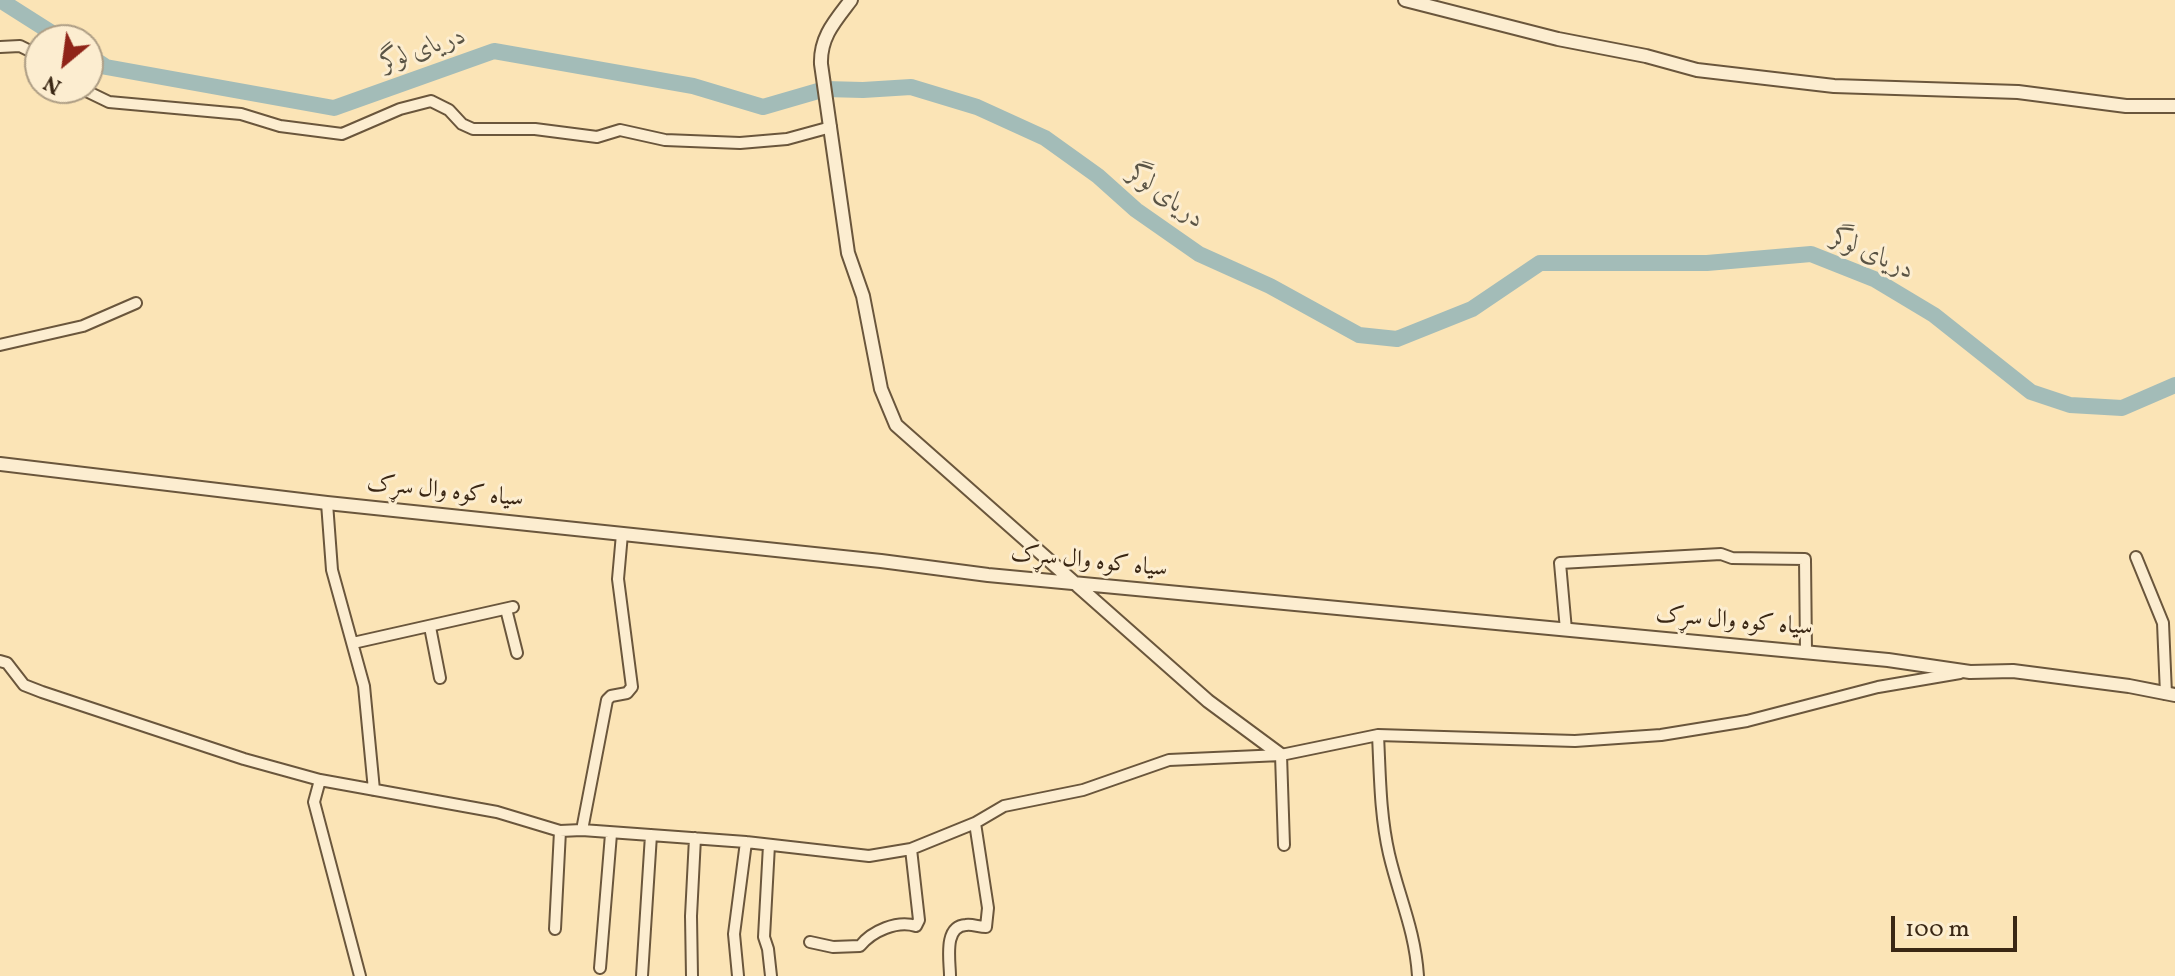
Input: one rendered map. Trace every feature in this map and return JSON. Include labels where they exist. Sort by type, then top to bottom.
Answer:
[{"type":"street","points":[[851,0],[826,33],[820,50],[821,64],[848,253],[863,296],[881,389],[896,425],[1208,701],[1281,755]]},
{"type":"street","points":[[1405,0],[1558,39],[1713,73],[1834,86],[2018,92],[2126,106],[2175,106]]},
{"type":"street","points":[[0,47],[24,48]]},
{"type":"street","points":[[104,100],[241,114],[280,126],[342,134],[400,109],[431,101],[449,110],[462,124],[473,129],[535,129],[597,137],[620,130],[665,140],[740,143],[787,139],[831,127]]},
{"type":"street","points":[[0,345],[83,326],[136,303]]},
{"type":"street","name":"سیاه کوه وال سړک","points":[[0,464],[327,503],[1074,583],[1806,652],[1970,672],[2013,671],[2170,694]]},
{"type":"street","points":[[327,503],[332,570],[364,686],[374,790]]},
{"type":"street","points":[[582,830],[607,700],[611,696],[627,693],[632,687],[618,579],[622,534]]},
{"type":"street","points":[[1566,630],[1560,563],[1721,554],[1732,558],[1805,559],[1806,652]]},
{"type":"street","points":[[2136,557],[2163,623],[2170,694]]},
{"type":"street","points":[[353,643],[509,608],[517,653]]},
{"type":"street","points":[[430,627],[440,678]]},
{"type":"street","points":[[0,661],[7,663],[24,685],[33,689],[244,759],[320,780],[497,812],[560,831],[746,842],[869,856],[911,849],[975,823],[1004,806],[1083,790],[1169,760],[1281,755],[1378,735],[1575,741],[1661,735],[1747,721],[1878,687],[1970,672]]},
{"type":"street","points":[[1378,735],[1381,801],[1389,854],[1416,943],[1418,976]]},
{"type":"street","points":[[1281,755],[1284,845]]},
{"type":"street","points":[[320,780],[314,802],[360,976]]},
{"type":"street","points":[[950,976],[950,936],[957,928],[967,924],[986,927],[988,908],[975,823]]},
{"type":"street","points":[[555,929],[560,831]]},
{"type":"street","points":[[600,968],[611,834]]},
{"type":"street","points":[[642,976],[651,835]]},
{"type":"street","points":[[692,976],[695,838]]},
{"type":"street","points":[[738,976],[734,934],[746,842]]},
{"type":"street","points":[[769,845],[764,937],[771,976]]},
{"type":"street","points":[[810,942],[833,947],[860,946],[869,935],[905,922],[916,926],[919,920],[911,849]]},
{"type":"waterway","name":"دریای لوگر","points":[[0,0],[38,24]]},
{"type":"waterway","name":"دریای لوگر","points":[[104,66],[334,108],[494,51],[693,86],[763,107],[825,89],[911,87],[977,107],[1045,138],[1098,176],[1136,210],[1199,254],[1270,286],[1359,335],[1397,339],[1472,309],[1540,263],[1707,263],[1811,254],[1874,279],[1934,315],[2031,392],[2070,405],[2122,408],[2175,385]]}]
